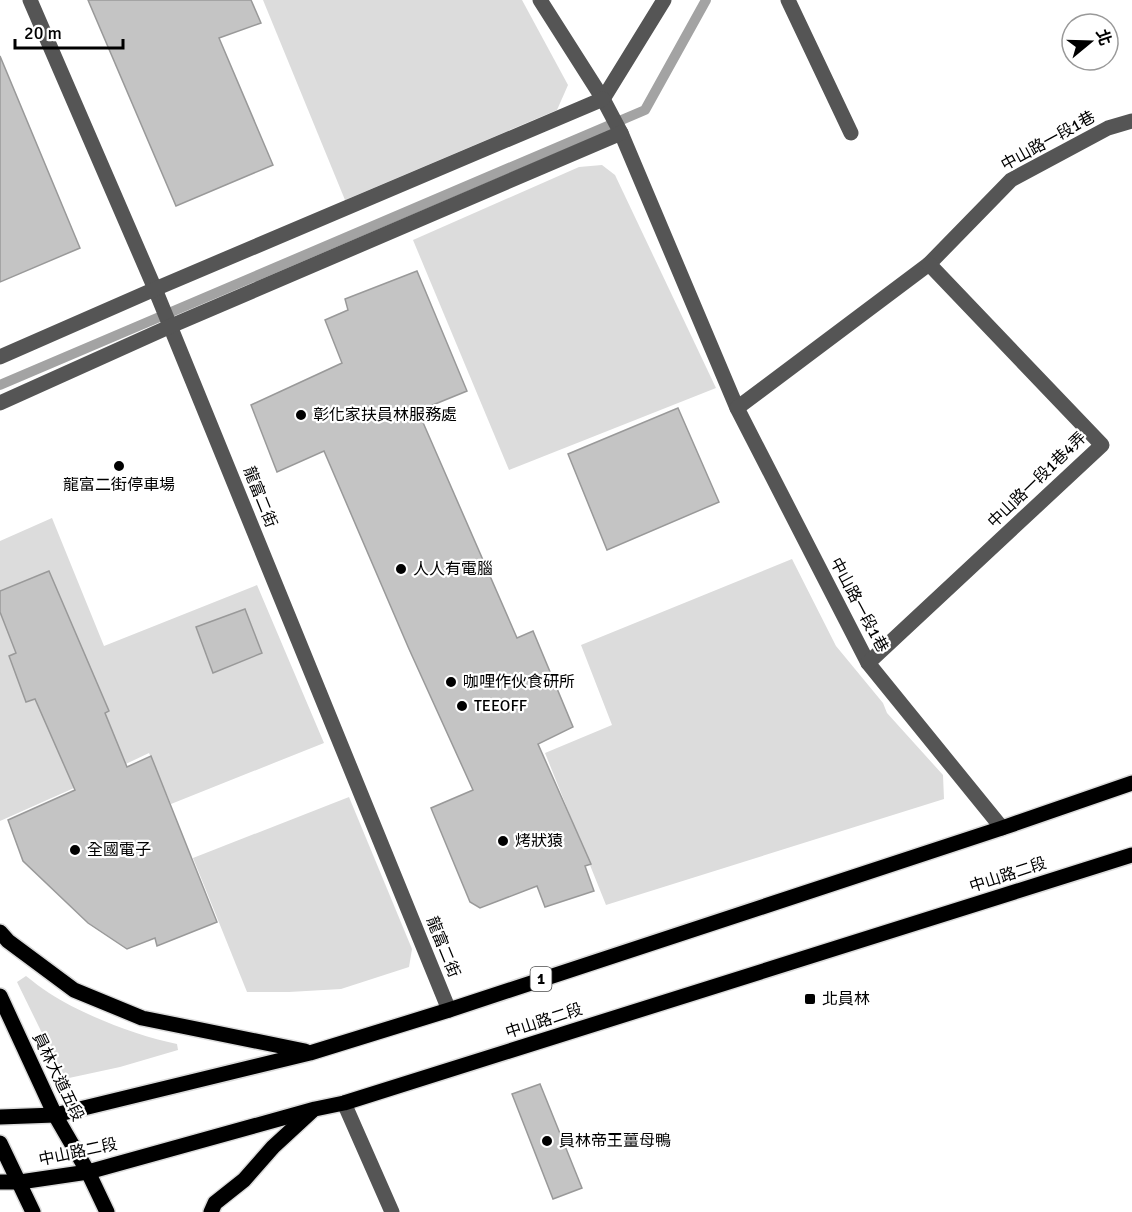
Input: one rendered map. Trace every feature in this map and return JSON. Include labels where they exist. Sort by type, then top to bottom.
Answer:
[{"type":"main road","name":"1","points":[[0,1118],[55,1115],[310,1053],[449,1010],[1132,783]]},
{"type":"main road","name":"中山路二段","points":[[20,1182],[88,1172],[344,1103],[1132,855]]},
{"type":"main road","points":[[0,932],[8,941],[74,990],[142,1018],[310,1053]]},
{"type":"main road","name":"員林大道五段","points":[[0,996],[55,1115],[88,1172],[107,1212]]},
{"type":"main road","points":[[211,1212],[215,1203],[244,1180],[273,1147],[315,1109]]},
{"type":"main road","points":[[0,1143],[33,1212]]},
{"type":"main road","points":[[0,1182],[20,1182]]},
{"type":"street","name":"龍富二街","points":[[30,0],[156,289],[449,1010]]},
{"type":"street","name":"中山路一段1巷","points":[[540,0],[603,99],[621,133],[737,408],[868,663],[1002,828]]},
{"type":"street","points":[[0,357],[603,99],[664,0]]},
{"type":"street","points":[[788,0],[851,133]]},
{"type":"street","name":"中山路一段1巷","points":[[737,408],[929,264],[1011,180],[1108,128],[1132,121]]},
{"type":"street","points":[[0,403],[171,326],[621,133]]},
{"type":"street","name":"中山路一段1巷4弄","points":[[868,663],[1102,445],[929,264]]},
{"type":"street","points":[[344,1103],[392,1212]]},
{"type":"street","name":"中山路二段","points":[[0,1190],[20,1182]]},
{"type":"shaded area","points":[[263,0],[522,0],[568,85],[557,110],[345,200]]},
{"type":"shaded area","points":[[602,165],[615,175],[716,388],[509,470],[413,240],[579,167]]},
{"type":"shaded area","points":[[52,518],[104,646],[257,585],[324,743],[171,804],[149,753],[0,821],[0,541]]},
{"type":"shaded area","points":[[792,559],[836,646],[883,703],[887,713],[943,775],[944,799],[606,905],[545,753],[612,725],[581,645]]},
{"type":"shaded area","points":[[349,797],[412,949],[409,967],[341,989],[247,992],[193,858]]},
{"type":"shaded area","points":[[26,976],[49,993],[94,1017],[128,1030],[177,1044],[178,1050],[120,1067],[69,1078],[62,1074],[17,982]]},
{"type":"building","points":[[88,0],[251,0],[261,23],[219,38],[273,165],[176,206]]},
{"type":"building","points":[[0,56],[80,248],[0,282]]},
{"type":"building","points":[[417,271],[467,391],[418,411],[517,638],[533,631],[573,727],[538,744],[591,864],[585,866],[594,891],[545,907],[537,886],[480,908],[470,902],[431,808],[473,790],[409,649],[324,451],[277,472],[251,405],[342,363],[325,320],[348,310],[345,299]]},
{"type":"building","points":[[678,408],[719,502],[607,550],[568,454]]},
{"type":"building","points":[[49,571],[109,711],[105,713],[127,767],[151,756],[217,922],[157,946],[155,938],[127,949],[88,923],[23,861],[8,820],[75,790],[35,699],[26,702],[9,656],[16,653],[0,612],[0,591]]},
{"type":"building","points":[[245,609],[262,653],[213,673],[196,627]]},
{"type":"building","name":"員林帝王薑母鴨","points":[[540,1084],[582,1188],[553,1199],[512,1094]]},
{"type":"waterway","points":[[0,385],[645,110],[706,0]]},
{"type":"place","name":"彰化家扶員林服務處","points":[[301,415]]},
{"type":"place","name":"龍富二街停車場","points":[[119,466]]},
{"type":"place","name":"人人有電腦","points":[[401,569]]},
{"type":"place","name":"咖哩作伙食研所","points":[[451,682]]},
{"type":"place","name":"TEEOFF","points":[[462,706]]},
{"type":"place","name":"烤狀猿","points":[[503,841]]},
{"type":"place","name":"全國電子","points":[[75,850]]},
{"type":"place","name":"北員林","points":[[810,999]]},
{"type":"place","name":"員林帝王薑母鴨","points":[[547,1141]]}]
